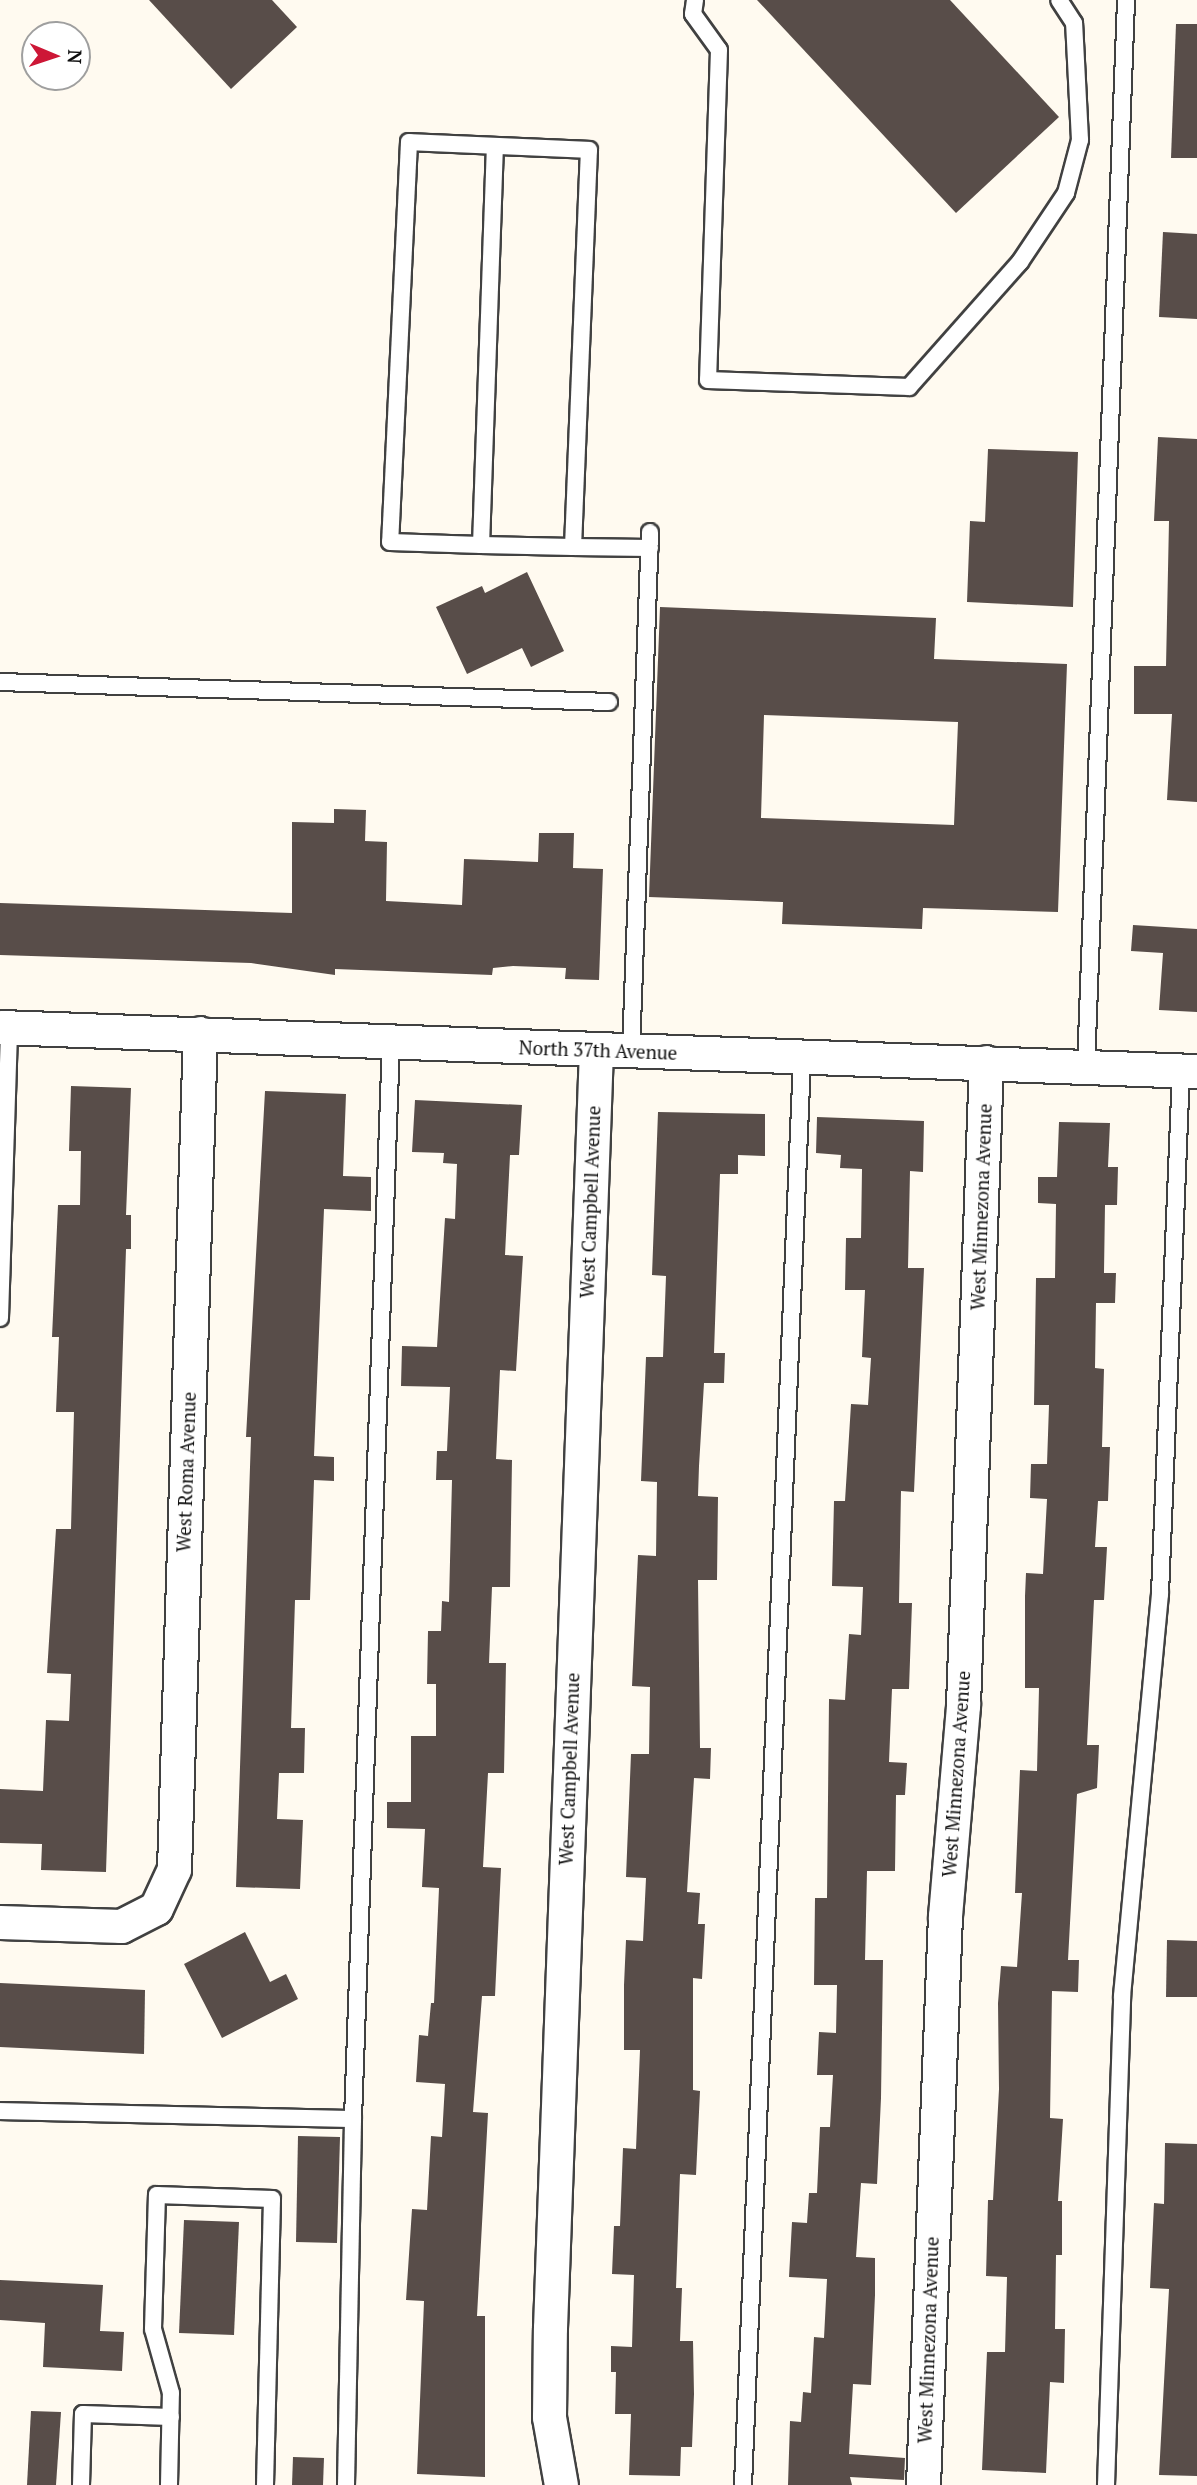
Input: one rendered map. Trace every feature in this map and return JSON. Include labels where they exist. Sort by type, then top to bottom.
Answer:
[{"type":"street","name":"North 37th Avenue","points":[[5,1028],[1189,1071]]},
{"type":"street","name":"West Roma Avenue","points":[[0,1922],[121,1926],[156,1908],[174,1870],[200,1033]]},
{"type":"street","name":"West Campbell Avenue","points":[[561,2485],[549,2417],[550,2328],[596,1051]]},
{"type":"street","name":"West Minnezona Avenue","points":[[923,2485],[945,1916],[963,1705],[986,1062]]},
{"type":"lane","points":[[695,0],[693,15],[719,50],[708,380],[909,387],[1020,262],[1066,193],[1080,140],[1074,23],[1059,0]]},
{"type":"lane","points":[[1086,1067],[1126,0]]},
{"type":"lane","points":[[573,547],[589,150],[409,142],[390,542],[573,547],[650,540],[631,1052]]},
{"type":"lane","points":[[481,545],[495,146]]},
{"type":"lane","points":[[0,682],[609,702]]},
{"type":"lane","points":[[0,1318],[5,1028]]},
{"type":"lane","points":[[346,2485],[354,2119],[391,1040]]},
{"type":"lane","points":[[744,2485],[802,1058]]},
{"type":"lane","points":[[1106,2485],[1122,1996],[1160,1594],[1189,1071]]},
{"type":"lane","points":[[0,2111],[354,2119]]},
{"type":"lane","points":[[169,2485],[171,2393],[153,2329],[157,2195],[272,2199],[265,2485]]},
{"type":"lane","points":[[81,2485],[83,2414],[171,2417]]},
{"type":"building","points":[[149,0],[272,0],[297,27],[231,89]]},
{"type":"building","points":[[757,0],[950,0],[1059,117],[956,213]]},
{"type":"building","points":[[1176,24],[1197,24],[1197,158],[1171,158]]},
{"type":"building","points":[[1163,232],[1197,234],[1197,319],[1159,317]]},
{"type":"building","points":[[1158,437],[1197,439],[1197,802],[1167,800],[1172,714],[1134,714],[1134,666],[1166,666],[1169,521],[1154,521]]},
{"type":"building","points":[[988,449],[1078,452],[1073,607],[967,602],[970,521],[985,522]]},
{"type":"building","points":[[527,572],[564,651],[531,667],[522,648],[467,674],[436,607],[482,586],[485,593]]},
{"type":"building","points":[[660,607],[936,618],[934,659],[1067,664],[1058,912],[923,908],[922,929],[782,924],[783,902],[649,897]],"holes":[[[764,715],[958,722],[954,825],[761,818]]]},
{"type":"building","points":[[334,809],[366,810],[365,841],[387,842],[386,901],[462,905],[464,859],[538,862],[539,833],[574,833],[573,868],[603,869],[599,980],[565,979],[566,968],[513,966],[493,968],[492,975],[335,969],[335,975],[251,963],[0,955],[0,903],[292,913],[292,822],[334,823]]},
{"type":"building","points":[[1133,925],[1197,929],[1197,1012],[1159,1010],[1163,953],[1131,951]]},
{"type":"building","points":[[71,1086],[131,1088],[126,1215],[131,1215],[131,1249],[126,1249],[106,1872],[41,1870],[42,1844],[0,1843],[0,1789],[43,1791],[46,1720],[69,1721],[71,1674],[47,1673],[56,1529],[71,1529],[74,1412],[56,1412],[59,1337],[52,1337],[58,1205],[80,1205],[81,1151],[69,1151]]},
{"type":"building","points":[[265,1091],[346,1094],[343,1176],[371,1177],[371,1211],[324,1209],[314,1456],[334,1457],[334,1481],[314,1480],[310,1600],[295,1600],[291,1728],[305,1728],[304,1773],[279,1773],[277,1819],[303,1820],[300,1889],[236,1887],[251,1437],[246,1437]]},
{"type":"building","points":[[415,1100],[522,1105],[519,1155],[510,1155],[505,1255],[523,1256],[516,1371],[500,1370],[496,1459],[512,1460],[510,1587],[492,1587],[489,1663],[506,1663],[504,1773],[488,1773],[483,1867],[501,1868],[495,1996],[482,1996],[473,2112],[488,2113],[477,2316],[485,2316],[485,2477],[417,2474],[424,2301],[406,2300],[412,2209],[427,2210],[431,2136],[442,2137],[445,2084],[416,2082],[419,2035],[428,2036],[431,2003],[434,2003],[439,1888],[422,1887],[425,1829],[387,1828],[387,1802],[411,1802],[411,1736],[436,1736],[436,1684],[427,1684],[428,1631],[441,1631],[442,1601],[449,1602],[452,1480],[436,1480],[437,1451],[447,1451],[450,1387],[401,1386],[402,1346],[437,1347],[445,1218],[455,1219],[457,1164],[443,1163],[444,1153],[412,1152]]},
{"type":"building","points":[[658,1112],[765,1114],[765,1156],[738,1155],[738,1174],[720,1174],[714,1353],[725,1353],[724,1383],[704,1383],[698,1496],[718,1497],[717,1580],[698,1580],[700,1748],[711,1748],[710,1779],[694,1778],[687,1892],[700,1893],[698,1924],[705,1924],[702,1979],[693,1978],[693,2090],[700,2091],[696,2175],[680,2174],[676,2288],[682,2288],[680,2341],[693,2341],[694,2394],[692,2447],[681,2447],[680,2476],[629,2475],[631,2414],[615,2414],[616,2372],[611,2372],[611,2346],[632,2347],[634,2275],[612,2274],[614,2226],[620,2226],[623,2148],[636,2149],[640,2050],[624,2050],[624,1985],[626,1940],[643,1941],[646,1878],[626,1877],[631,1754],[649,1754],[650,1687],[632,1686],[638,1555],[656,1556],[657,1482],[641,1481],[646,1357],[663,1357],[666,1276],[652,1275]]},
{"type":"building","points":[[817,1117],[924,1121],[923,1172],[910,1171],[908,1268],[924,1268],[914,1492],[901,1491],[899,1603],[912,1603],[909,1689],[892,1689],[889,1762],[907,1763],[905,1795],[896,1795],[895,1871],[867,1871],[865,1960],[883,1960],[881,2098],[877,2184],[861,2183],[856,2257],[875,2258],[875,2295],[871,2385],[853,2384],[849,2454],[905,2458],[904,2480],[850,2477],[852,2485],[788,2485],[790,2421],[801,2422],[803,2392],[811,2393],[814,2337],[824,2338],[827,2279],[789,2277],[792,2222],[807,2223],[809,2193],[817,2193],[820,2127],[830,2127],[833,2075],[817,2075],[819,2032],[836,2033],[837,1985],[814,1985],[815,1898],[827,1898],[829,1699],[845,1700],[849,1634],[861,1635],[863,1587],[832,1586],[834,1501],[845,1501],[851,1404],[868,1405],[871,1358],[862,1357],[865,1290],[845,1290],[846,1238],[861,1238],[862,1169],[840,1168],[841,1155],[816,1153]]},
{"type":"building","points":[[1059,1122],[1110,1123],[1108,1167],[1118,1167],[1117,1205],[1105,1205],[1104,1273],[1116,1273],[1115,1303],[1096,1303],[1095,1368],[1104,1369],[1102,1447],[1110,1447],[1108,1501],[1098,1501],[1095,1547],[1107,1547],[1104,1600],[1094,1600],[1087,1745],[1099,1745],[1097,1788],[1077,1794],[1068,1960],[1079,1960],[1078,1992],[1052,1991],[1050,2118],[1063,2119],[1058,2201],[1062,2201],[1062,2255],[1056,2255],[1055,2329],[1065,2329],[1064,2383],[1050,2382],[1046,2473],[982,2470],[987,2352],[1005,2352],[1007,2277],[986,2276],[988,2200],[993,2200],[999,2089],[998,2003],[1001,1966],[1017,1967],[1022,1893],[1015,1893],[1020,1770],[1037,1771],[1039,1688],[1025,1688],[1025,1596],[1026,1573],[1043,1574],[1047,1499],[1030,1498],[1031,1464],[1047,1464],[1049,1405],[1034,1405],[1036,1278],[1055,1278],[1056,1204],[1038,1203],[1038,1177],[1057,1177]]},
{"type":"building","points":[[245,1932],[270,1982],[286,1974],[298,1999],[222,2038],[184,1964]]},
{"type":"building","points":[[1167,1940],[1197,1941],[1197,1997],[1166,1997]]},
{"type":"building","points":[[0,1983],[145,1990],[144,2054],[0,2047]]},
{"type":"building","points":[[298,2136],[340,2137],[337,2243],[296,2242]]},
{"type":"building","points":[[1165,2143],[1197,2144],[1197,2476],[1159,2475],[1169,2289],[1150,2288],[1154,2203],[1164,2204]]},
{"type":"building","points":[[184,2220],[239,2222],[234,2335],[179,2333]]},
{"type":"building","points":[[0,2280],[103,2285],[100,2331],[124,2332],[122,2371],[43,2367],[45,2323],[0,2320]]},
{"type":"building","points":[[31,2411],[61,2412],[56,2485],[27,2485]]},
{"type":"building","points":[[293,2457],[324,2458],[323,2485],[292,2485]]}]
